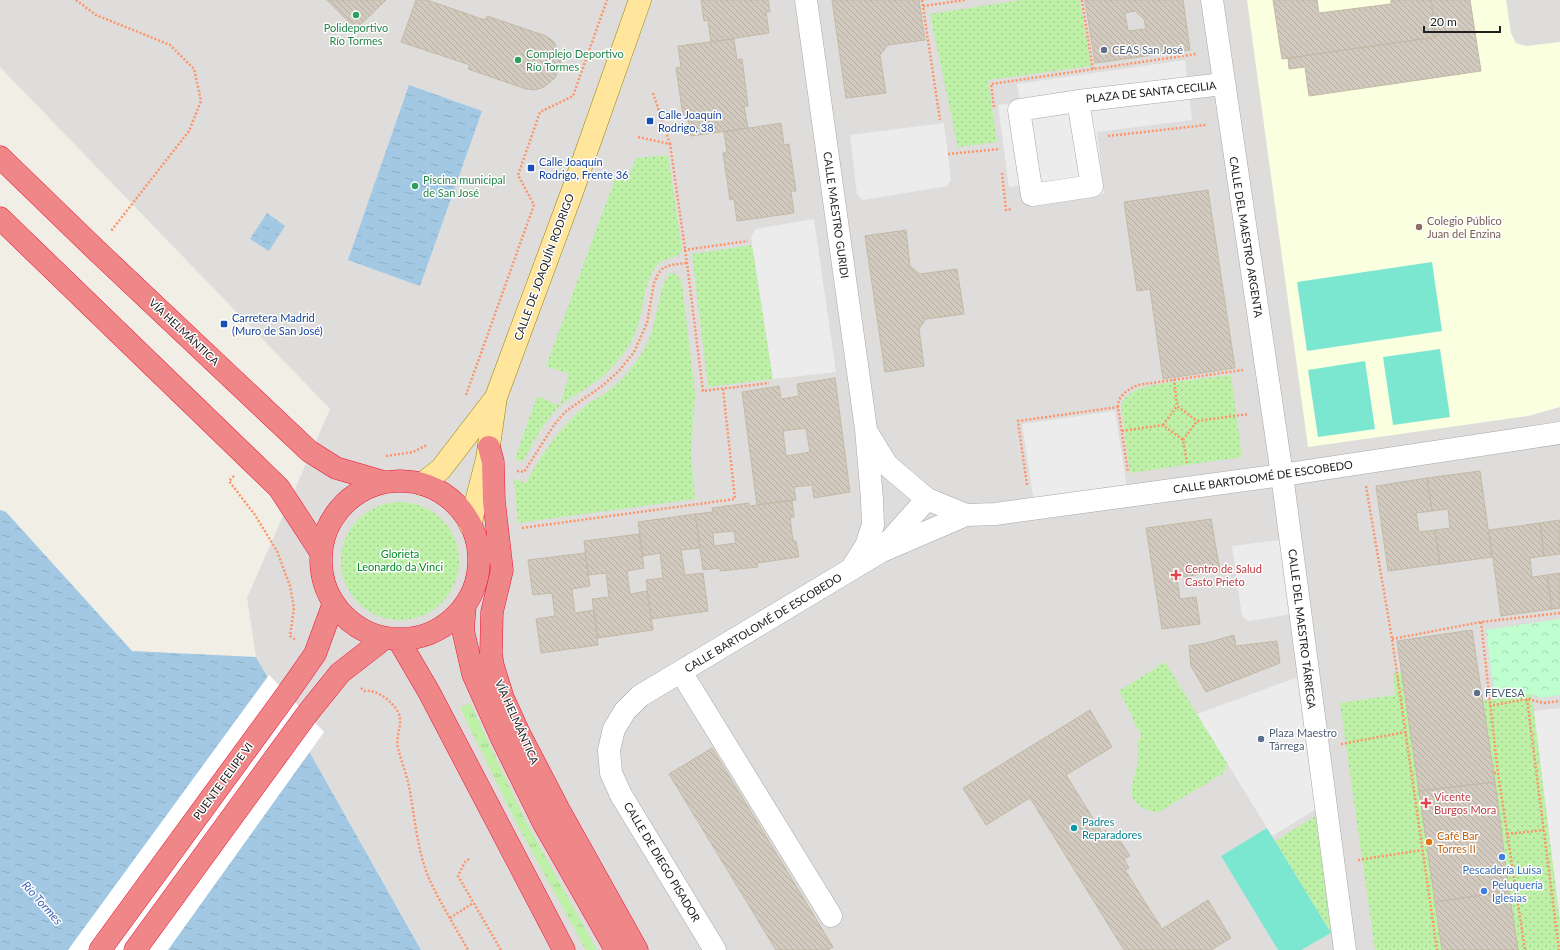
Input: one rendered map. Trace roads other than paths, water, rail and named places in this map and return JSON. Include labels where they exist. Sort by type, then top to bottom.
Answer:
[{"type":"highway","name":"VÍA HELMÁNTICA","points":[[0,157],[96,250],[309,451],[336,468],[384,482]]},
{"type":"highway","points":[[0,218],[278,488],[320,551]]},
{"type":"highway","name":"VÍA HELMÁNTICA","points":[[489,447],[493,462],[494,501],[502,570],[492,612],[492,666],[519,733],[559,810],[637,950]]},
{"type":"highway","points":[[405,481],[422,484],[444,494],[459,508],[470,524],[477,544],[479,565],[475,586],[465,605],[452,620],[436,630],[418,637],[392,639],[356,627],[333,605],[322,579],[320,551],[325,531],[335,514],[348,499],[365,488],[384,482],[405,481]]},
{"type":"highway","name":"PUENTE FELIPE VI","points":[[100,950],[315,654],[333,605]]},
{"type":"highway","name":"VÍA HELMÁNTICA","points":[[465,605],[463,630],[473,674],[503,741],[543,822],[616,950]]},
{"type":"highway","points":[[135,950],[308,714],[340,673],[392,639]]},
{"type":"highway","points":[[392,639],[429,692],[564,950]]},
{"type":"main road","name":"CALLE DE JOAQUÍN RODRIGO","points":[[470,524],[489,447],[496,397],[640,0]]},
{"type":"main road","name":"CALLE DE JOAQUÍN RODRIGO","points":[[422,484],[441,469],[496,397]]},
{"type":"street","name":"CALLE MAESTRO GURIDI","points":[[806,0],[866,429],[872,499],[873,525],[866,546],[851,569]]},
{"type":"street","name":"CALLE DEL MAESTRO ARGENTA","points":[[1212,0],[1223,84],[1282,475]]},
{"type":"street","name":"PLAZA DE SANTA CECILIA","points":[[1078,101],[1092,186],[1032,195],[1019,110],[1078,101],[1223,84]]},
{"type":"street","name":"CALLE MAESTRO GURIDI","points":[[866,429],[887,464],[927,499]]},
{"type":"street","name":"CALLE BARTOLOMÉ DE ESCOBEDO","points":[[611,773],[609,750],[614,729],[624,711],[640,696],[880,552],[966,515],[995,514],[1282,475],[1560,432]]},
{"type":"street","name":"CALLE DEL MAESTRO TÁRREGA","points":[[1282,475],[1345,950]]},
{"type":"street","name":"CALLE BARTOLOMÉ DE ESCOBEDO","points":[[927,499],[966,515]]},
{"type":"street","points":[[880,552],[927,499]]},
{"type":"street","points":[[681,672],[830,916]]},
{"type":"street","name":"CALLE DE DIEGO PISADOR","points":[[611,773],[621,795],[716,950]]},
{"type":"water","name":"Piscina municipal de San José","points":[[409,85],[482,111],[420,286],[348,260]]},
{"type":"water","points":[[267,213],[285,226],[269,251],[250,239]]},
{"type":"water","name":"Río Tormes","points":[[0,510],[6,512],[132,651],[256,657],[421,950],[0,950]]},
{"type":"place","name":"Polideportivo Río Tormes","points":[[356,15]]},
{"type":"place","name":"CEAS San José","points":[[1104,50]]},
{"type":"place","name":"Complejo Deportivo Río Tormes","points":[[518,60]]},
{"type":"place","name":"Calle Joaquín Rodrigo, 38","points":[[650,121]]},
{"type":"place","name":"Calle Joaquín Rodrigo, Frente 36","points":[[531,168]]},
{"type":"place","name":"Piscina municipal de San José","points":[[415,186]]},
{"type":"place","name":"Colegio Público Juan del Enzina","points":[[1419,227]]},
{"type":"place","name":"Carretera Madrid (Muro de San José)","points":[[224,324]]},
{"type":"place","name":"Centro de Salud Casto Prieto","points":[[1176,575]]},
{"type":"place","name":"FEVESA","points":[[1477,693]]},
{"type":"place","name":"Plaza Maestro Tárrega","points":[[1261,739]]},
{"type":"place","name":"Vicente Burgos Mora","points":[[1426,803]]},
{"type":"place","name":"Padres Reparadores","points":[[1074,828]]},
{"type":"place","name":"Café Bar Torres II","points":[[1429,842]]},
{"type":"place","name":"Pescadería Luisa","points":[[1502,857]]},
{"type":"place","name":"Peluquería Iglesias","points":[[1484,891]]},
{"type":"park label","name":"Glorieta Leonardo da Vinci","points":[[400,560]]}]
